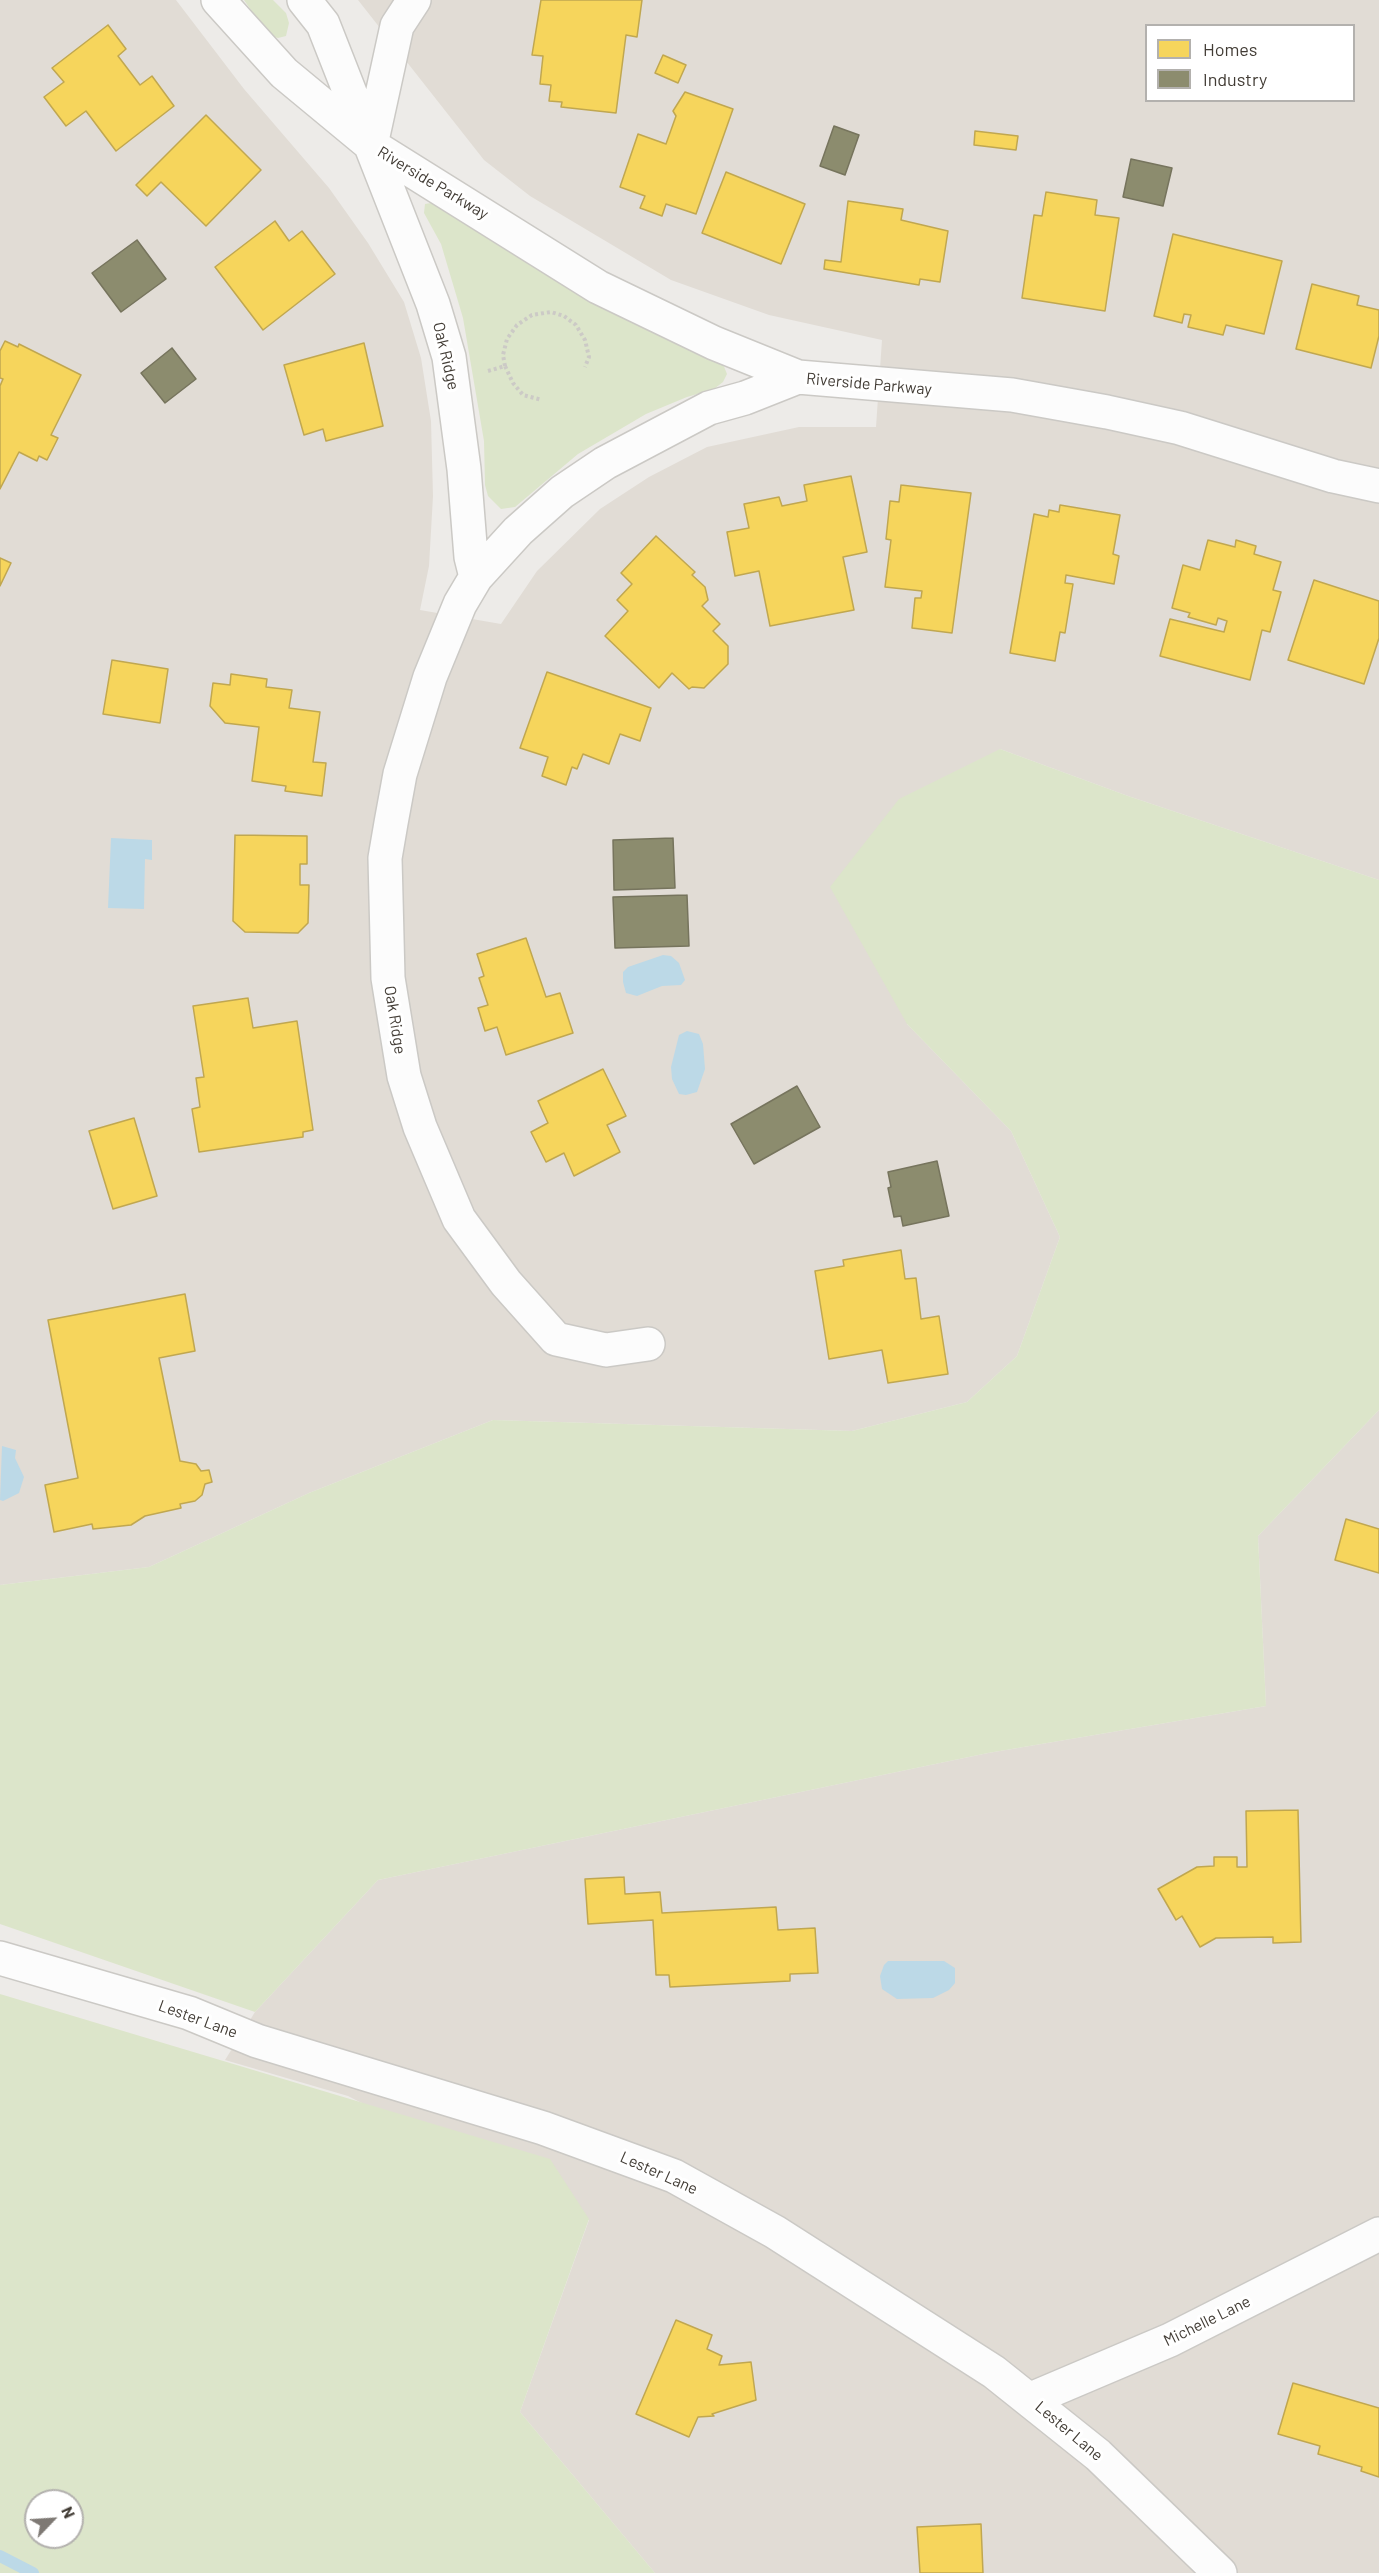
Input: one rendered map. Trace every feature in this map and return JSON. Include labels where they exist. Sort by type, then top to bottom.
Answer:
[{"type":"street","name":"Riverside Parkway","points":[[218,0],[284,73],[371,145],[598,287],[714,343],[798,377],[1012,395],[1107,412],[1180,428],[1333,476],[1379,486]]},
{"type":"street","name":"Riverside Parkway","points":[[304,0],[323,24],[371,145]]},
{"type":"street","points":[[371,145],[398,26],[414,0]]},
{"type":"street","name":"Oak Ridge","points":[[371,145],[433,304],[449,357],[471,557],[476,577]]},
{"type":"street","name":"Oak Ridge","points":[[648,1344],[606,1350],[556,1339],[530,1312],[481,1252],[459,1219],[420,1127],[404,1076],[388,978],[386,858],[400,774],[430,677],[460,604],[476,577],[527,523],[562,492],[605,463],[709,408],[798,377]]},
{"type":"street","name":"Lester Lane","points":[[0,1958],[189,2013],[257,2041],[543,2128],[674,2176],[775,2232],[994,2372],[1031,2399],[1098,2455],[1220,2573]]},
{"type":"street","name":"Michelle Lane","points":[[1031,2399],[1170,2340],[1379,2234]]},
{"type":"path","points":[[542,400],[523,395],[513,383],[505,366],[503,355],[507,339],[517,325],[532,315],[551,312],[564,316],[576,325],[585,340],[589,357],[585,368]]},
{"type":"path","points":[[453,379],[505,366]]},
{"type":"shaded area","points":[[0,0],[176,0],[244,89],[329,188],[368,243],[404,302],[421,358],[431,421],[433,496],[429,566],[420,610],[501,624],[537,571],[600,509],[649,477],[707,447],[799,427],[876,427],[882,340],[769,315],[671,280],[530,196],[484,160],[358,0],[1379,0],[1379,880],[1128,796],[1000,749],[907,1024],[1011,1131],[1060,1237],[1017,1356],[967,1402],[852,1431],[493,1420],[309,1493],[149,1567],[0,1585]]},
{"type":"shaded area","points":[[1379,1410],[1379,2573],[655,2573],[520,2412],[589,2220],[348,2096],[225,2060],[255,2012],[378,1880],[988,1753],[1266,1706],[1258,1536]]},
{"type":"green space","points":[[244,0],[273,0],[286,13],[289,23],[286,36],[278,38],[268,35]]},
{"type":"green space","points":[[437,202],[723,364],[727,374],[723,382],[714,389],[687,397],[646,414],[578,454],[515,507],[501,509],[488,496],[485,485],[484,441],[463,318],[441,244],[424,213],[425,204]]},
{"type":"green space","points":[[1000,749],[1128,796],[1379,880],[1379,1410],[1258,1536],[1266,1706],[988,1753],[378,1880],[255,2012],[0,1924],[0,1585],[149,1567],[309,1493],[493,1420],[852,1431],[967,1402],[1017,1356],[1060,1237],[1011,1131],[907,1024],[830,887],[899,799]]},
{"type":"green space","points":[[0,1994],[550,2159],[589,2219],[520,2412],[655,2573],[0,2573]]},
{"type":"water","points":[[111,838],[152,840],[152,860],[145,859],[144,909],[108,908]]},
{"type":"water","points":[[663,955],[671,956],[679,963],[685,980],[681,985],[662,986],[637,996],[626,993],[623,972],[628,967]]},
{"type":"water","points":[[687,1031],[699,1034],[703,1044],[705,1069],[697,1092],[686,1095],[679,1094],[672,1079],[671,1067],[679,1035]]},
{"type":"water","points":[[2,1446],[16,1450],[15,1458],[24,1477],[19,1493],[3,1501],[0,1500]]},
{"type":"water","points":[[888,1961],[944,1961],[955,1968],[955,1983],[949,1990],[933,1998],[897,1999],[882,1989],[880,1976]]},
{"type":"building: Homes","points":[[541,0],[642,0],[637,37],[626,35],[616,113],[561,107],[562,102],[549,101],[551,85],[540,84],[543,56],[532,55]]},
{"type":"building: Homes","points":[[108,25],[126,49],[118,56],[140,85],[152,76],[174,106],[116,151],[86,111],[66,126],[44,97],[64,82],[52,68]]},
{"type":"building: Homes","points":[[663,55],[686,65],[678,83],[655,73]]},
{"type":"building: Homes","points":[[685,92],[733,109],[696,214],[666,204],[662,216],[640,208],[645,196],[620,187],[638,134],[666,144],[676,116],[673,111]]},
{"type":"building: Homes","points":[[206,115],[261,170],[206,226],[161,182],[147,196],[136,185]]},
{"type":"building: Homes","points":[[975,131],[1018,136],[1016,150],[974,145]]},
{"type":"building: Homes","points":[[726,172],[805,204],[781,264],[702,233]]},
{"type":"building: Homes","points":[[1046,192],[1097,200],[1095,215],[1119,218],[1105,311],[1022,298],[1034,215],[1042,216]]},
{"type":"building: Homes","points":[[848,201],[903,209],[901,220],[948,231],[940,282],[920,279],[919,285],[824,269],[825,260],[841,262]]},
{"type":"building: Homes","points":[[275,221],[289,241],[302,231],[335,274],[263,330],[215,267]]},
{"type":"building: Homes","points":[[1173,234],[1282,261],[1264,334],[1226,325],[1223,335],[1188,327],[1191,315],[1184,314],[1182,323],[1154,316]]},
{"type":"building: Homes","points":[[1312,284],[1359,296],[1357,305],[1379,310],[1379,336],[1371,368],[1296,349]]},
{"type":"building: Homes","points":[[5,341],[18,347],[19,344],[81,375],[51,435],[58,438],[47,460],[39,456],[37,461],[19,452],[0,489],[0,386],[3,379],[0,378],[0,351]]},
{"type":"building: Homes","points":[[364,343],[383,426],[326,441],[323,429],[304,435],[284,365]]},
{"type":"building: Homes","points":[[851,476],[867,552],[843,557],[854,610],[770,626],[759,571],[735,576],[727,532],[749,528],[744,504],[779,497],[782,506],[807,501],[804,485]]},
{"type":"building: Homes","points":[[901,485],[971,493],[952,633],[912,628],[915,598],[921,598],[922,591],[885,587],[891,540],[886,539],[890,501],[899,502]]},
{"type":"building: Homes","points":[[1060,505],[1120,515],[1113,554],[1119,556],[1114,584],[1066,575],[1065,583],[1073,584],[1065,633],[1060,632],[1055,661],[1010,653],[1034,514],[1048,517],[1049,510],[1059,512]]},
{"type":"building: Homes","points":[[656,536],[695,572],[692,575],[705,587],[708,600],[702,606],[720,624],[713,631],[728,646],[728,664],[704,688],[689,689],[672,673],[659,688],[605,636],[628,611],[617,600],[632,584],[621,573]]},
{"type":"building: Homes","points":[[1208,540],[1235,547],[1236,540],[1256,546],[1254,554],[1281,562],[1273,590],[1281,592],[1270,632],[1262,630],[1250,680],[1160,656],[1170,619],[1224,632],[1227,621],[1218,618],[1216,625],[1188,617],[1190,613],[1172,608],[1183,565],[1200,570]]},
{"type":"building: Homes","points":[[0,558],[11,563],[0,586]]},
{"type":"building: Homes","points":[[1314,580],[1379,601],[1379,638],[1364,684],[1288,660]]},
{"type":"building: Homes","points":[[112,660],[168,669],[160,723],[103,714]]},
{"type":"building: Homes","points":[[547,672],[651,708],[640,741],[620,734],[609,764],[583,754],[577,769],[572,767],[566,785],[542,776],[548,757],[520,748]]},
{"type":"building: Homes","points":[[231,674],[267,679],[266,687],[292,690],[289,708],[320,712],[313,762],[326,763],[322,796],[285,791],[286,786],[252,781],[259,727],[225,723],[210,706],[213,683],[230,685]]},
{"type":"building: Homes","points":[[235,835],[307,836],[307,864],[300,864],[300,885],[309,885],[308,923],[298,933],[245,932],[233,921]]},
{"type":"building: Homes","points":[[526,938],[546,997],[560,993],[573,1033],[506,1055],[497,1027],[485,1031],[478,1008],[488,1005],[479,978],[484,976],[477,954]]},
{"type":"building: Homes","points":[[248,998],[253,1028],[297,1021],[313,1130],[303,1132],[303,1137],[199,1152],[192,1109],[200,1107],[196,1078],[204,1077],[193,1006]]},
{"type":"building: Homes","points":[[603,1069],[626,1116],[607,1125],[620,1152],[574,1176],[564,1153],[546,1162],[531,1132],[548,1123],[538,1101]]},
{"type":"building: Homes","points":[[134,1118],[157,1196],[113,1209],[89,1131]]},
{"type":"building: Homes","points":[[901,1250],[905,1279],[916,1278],[921,1319],[939,1316],[948,1374],[888,1383],[882,1350],[829,1359],[815,1271],[844,1266],[843,1260]]},
{"type":"building: Homes","points":[[185,1294],[195,1351],[159,1358],[180,1461],[196,1464],[201,1471],[209,1470],[212,1482],[205,1484],[202,1495],[195,1501],[180,1504],[181,1508],[145,1516],[131,1525],[93,1529],[92,1524],[54,1532],[45,1485],[78,1478],[48,1320]]},
{"type":"building: Homes","points":[[1346,1519],[1379,1529],[1379,1573],[1335,1560]]},
{"type":"building: Homes","points":[[1298,1810],[1301,1942],[1273,1943],[1273,1937],[1216,1938],[1200,1947],[1182,1916],[1176,1920],[1158,1889],[1197,1867],[1214,1866],[1214,1857],[1237,1857],[1237,1867],[1247,1867],[1246,1811]]},
{"type":"building: Homes","points":[[624,1877],[625,1894],[660,1892],[662,1913],[776,1907],[778,1930],[815,1928],[818,1973],[790,1974],[790,1981],[670,1987],[669,1975],[656,1975],[653,1920],[588,1924],[585,1879]]},
{"type":"building: Homes","points":[[676,2320],[712,2335],[707,2349],[722,2356],[719,2365],[751,2362],[756,2400],[712,2414],[714,2416],[698,2417],[689,2437],[636,2414]]},
{"type":"building: Homes","points":[[1293,2383],[1379,2408],[1379,2477],[1361,2471],[1362,2467],[1318,2454],[1320,2446],[1278,2434]]},
{"type":"building: Homes","points":[[981,2524],[983,2573],[920,2573],[917,2527]]},
{"type":"building: Industry","points":[[834,126],[859,135],[845,175],[820,166]]},
{"type":"building: Industry","points":[[1131,159],[1172,168],[1163,206],[1123,197]]},
{"type":"building: Industry","points":[[137,240],[166,279],[121,312],[92,273]]},
{"type":"building: Industry","points":[[172,348],[196,379],[165,403],[141,373]]},
{"type":"building: Industry","points":[[673,838],[675,888],[614,890],[613,840]]},
{"type":"building: Industry","points":[[687,895],[689,946],[615,948],[613,897]]},
{"type":"building: Industry","points":[[797,1086],[820,1127],[754,1164],[731,1124]]},
{"type":"building: Industry","points":[[937,1161],[949,1216],[903,1226],[901,1216],[894,1217],[888,1188],[891,1187],[888,1172]]},
{"type":"waterway","points":[[0,2556],[33,2573]]}]
